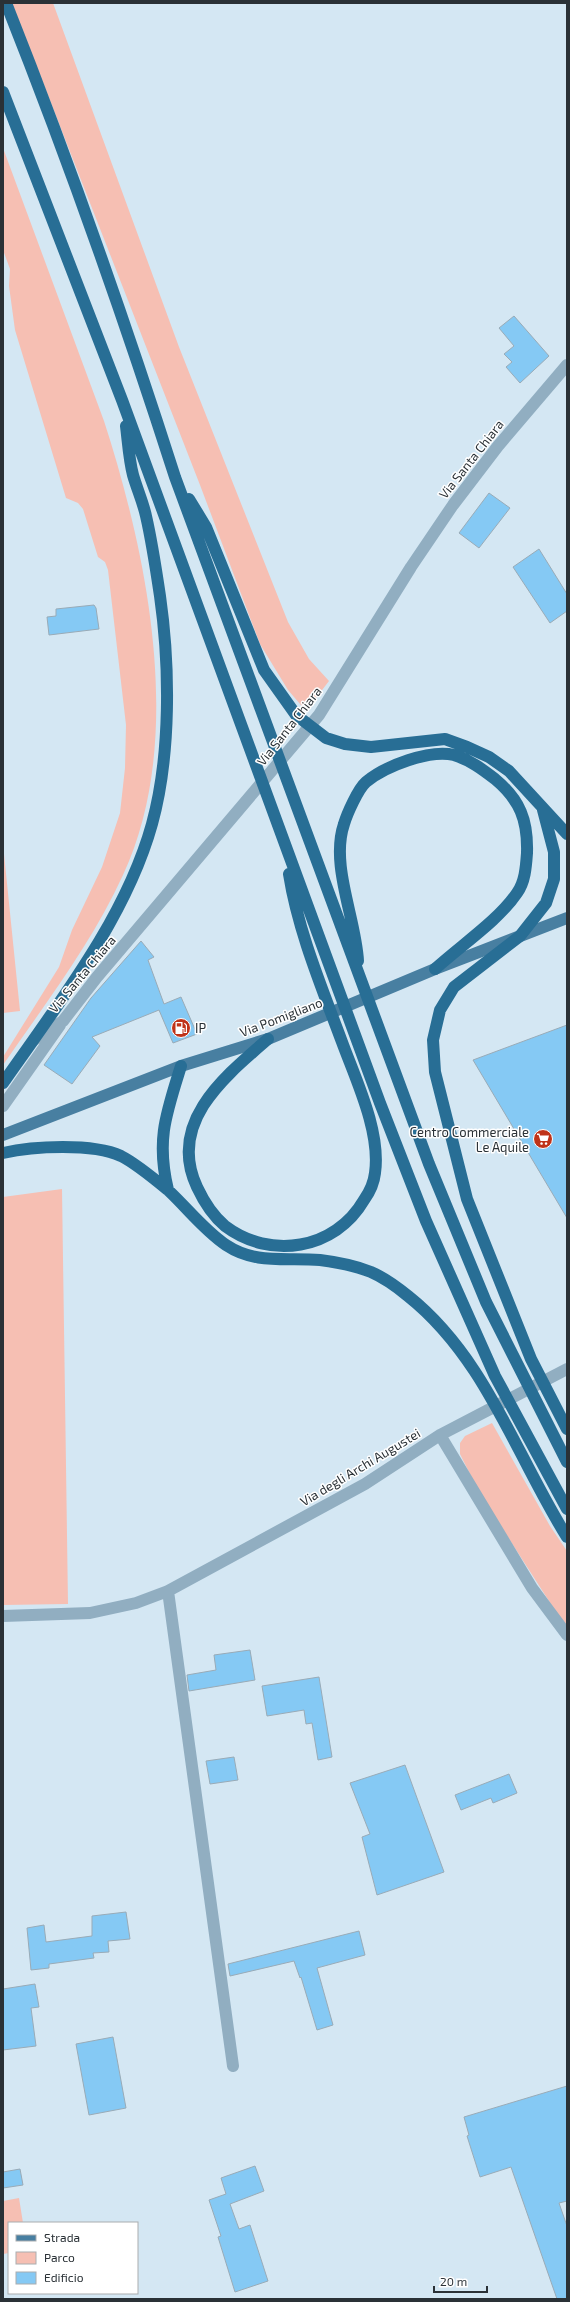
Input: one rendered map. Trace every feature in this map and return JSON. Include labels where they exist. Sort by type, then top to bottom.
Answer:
[{"type":"highway","points":[[6,3],[42,95],[148,394],[175,477],[289,781],[432,1171],[486,1302],[567,1462]]},
{"type":"highway","points":[[3,92],[122,400],[253,762],[272,809],[331,975],[426,1221],[495,1376],[567,1509]]},
{"type":"highway","points":[[3,1083],[92,950],[130,882],[152,824],[162,772],[166,706],[166,660],[160,596],[146,515],[133,473],[122,400]]},
{"type":"highway","points":[[175,477],[206,527],[264,670],[296,715],[326,738],[345,744],[371,747],[445,739],[489,757],[509,771],[543,810],[567,834]]},
{"type":"highway","points":[[359,974],[357,939],[340,854],[343,825],[366,782],[406,761],[429,754],[452,755],[473,762],[508,790],[523,812],[527,839],[526,873],[518,893],[502,912],[435,969]]},
{"type":"highway","points":[[543,810],[554,852],[554,879],[546,903],[520,936],[454,987],[440,1010],[433,1040],[435,1072],[467,1199],[531,1359],[567,1429]]},
{"type":"highway","points":[[268,1039],[224,1078],[194,1121],[188,1148],[188,1166],[207,1208],[237,1235],[256,1242],[298,1246],[333,1234],[357,1212],[367,1195],[375,1173],[370,1120],[360,1086],[342,1042],[294,906],[285,845]]},
{"type":"highway","points":[[168,1190],[163,1171],[161,1140],[164,1117],[181,1066]]},
{"type":"highway","points":[[3,1153],[19,1149],[70,1146],[121,1156],[168,1190],[224,1244],[241,1254],[259,1259],[320,1260],[340,1264],[371,1272],[394,1285],[433,1317],[452,1338],[483,1383],[534,1482],[567,1537]]},
{"type":"main road","name":"Via Pomigliano","points":[[3,1135],[181,1066],[268,1039],[435,969],[567,918]]},
{"type":"street","name":"Via Santa Chiara","points":[[32,1041],[63,1021],[97,977],[319,715],[411,568],[453,505],[503,440],[567,365]]},
{"type":"street","points":[[3,1106],[63,1021]]},
{"type":"street","name":"Via degli Archi Augustei","points":[[3,1616],[90,1613],[136,1603],[168,1591],[365,1484],[440,1435],[567,1369]]},
{"type":"street","points":[[440,1435],[532,1588],[567,1635]]},
{"type":"street","points":[[168,1591],[233,2066]]},
{"type":"green space","points":[[12,3],[53,3],[179,347],[288,622],[309,659],[329,681],[306,711],[288,690],[260,644],[200,485]]},
{"type":"green space","points":[[3,148],[104,421],[120,474],[134,530],[146,589],[154,648],[156,708],[153,766],[142,822],[123,875],[97,925],[67,973],[3,1065],[3,1057],[59,967],[72,930],[102,867],[120,813],[125,768],[126,725],[108,570],[105,562],[98,557],[83,509],[78,503],[66,498],[15,330],[9,286],[10,269],[3,250]]},
{"type":"green space","points":[[3,844],[20,1011],[3,1013]]},
{"type":"green space","points":[[62,1189],[68,1604],[3,1605],[3,1197]]},
{"type":"green space","points":[[492,1423],[550,1526],[567,1551],[567,1629],[479,1492],[460,1454],[460,1443],[465,1436]]},
{"type":"green space","points":[[19,2198],[23,2222],[8,2222],[8,2253],[3,2254],[3,2201]]},
{"type":"building","points":[[514,316],[549,356],[520,383],[506,367],[512,362],[504,354],[514,346],[499,328]]},
{"type":"building","points":[[489,493],[510,508],[479,548],[459,533]]},
{"type":"building","points":[[539,549],[567,594],[567,611],[550,623],[513,567]]},
{"type":"building","points":[[94,605],[96,608],[99,629],[49,635],[47,617],[56,616],[56,609]]},
{"type":"building","points":[[141,941],[154,957],[148,960],[164,1004],[181,997],[197,1034],[173,1043],[159,1010],[92,1037],[100,1046],[72,1084],[44,1065],[91,998]]},
{"type":"building","name":"Centro Commerciale Le Aquile","points":[[567,1025],[567,1218],[473,1060]]},
{"type":"building","points":[[250,1650],[255,1680],[189,1691],[187,1675],[216,1670],[214,1655]]},
{"type":"building","points":[[319,1677],[332,1757],[318,1760],[312,1723],[306,1724],[304,1710],[267,1716],[262,1686]]},
{"type":"building","points":[[234,1757],[238,1780],[210,1784],[206,1761]]},
{"type":"building","points":[[405,1765],[444,1872],[377,1895],[362,1837],[370,1834],[350,1783]]},
{"type":"building","points":[[509,1774],[517,1793],[493,1803],[491,1798],[461,1810],[455,1795]]},
{"type":"building","points":[[126,1912],[130,1939],[108,1941],[109,1952],[93,1953],[94,1958],[49,1964],[49,1968],[31,1970],[27,1928],[44,1925],[46,1942],[92,1936],[92,1916]]},
{"type":"building","points":[[359,1931],[365,1955],[317,1968],[333,2025],[317,2030],[301,1977],[300,1978],[294,1961],[230,1976],[228,1964]]},
{"type":"building","points":[[35,1984],[39,2007],[31,2008],[36,2046],[3,2050],[3,1989]]},
{"type":"building","points":[[113,2037],[126,2108],[89,2115],[76,2044]]},
{"type":"building","points":[[567,2086],[567,2201],[559,2203],[567,2226],[567,2299],[557,2299],[511,2167],[480,2177],[467,2136],[469,2135],[464,2117]]},
{"type":"building","points":[[255,2166],[264,2191],[230,2204],[239,2229],[250,2225],[268,2281],[235,2292],[218,2237],[221,2236],[209,2200],[226,2194],[221,2178]]},
{"type":"building","points":[[20,2169],[23,2185],[3,2188],[3,2172]]},
{"type":"place","name":"IP","points":[[181,1028]]},
{"type":"place","name":"Centro Commerciale Le Aquile","points":[[543,1139]]}]
